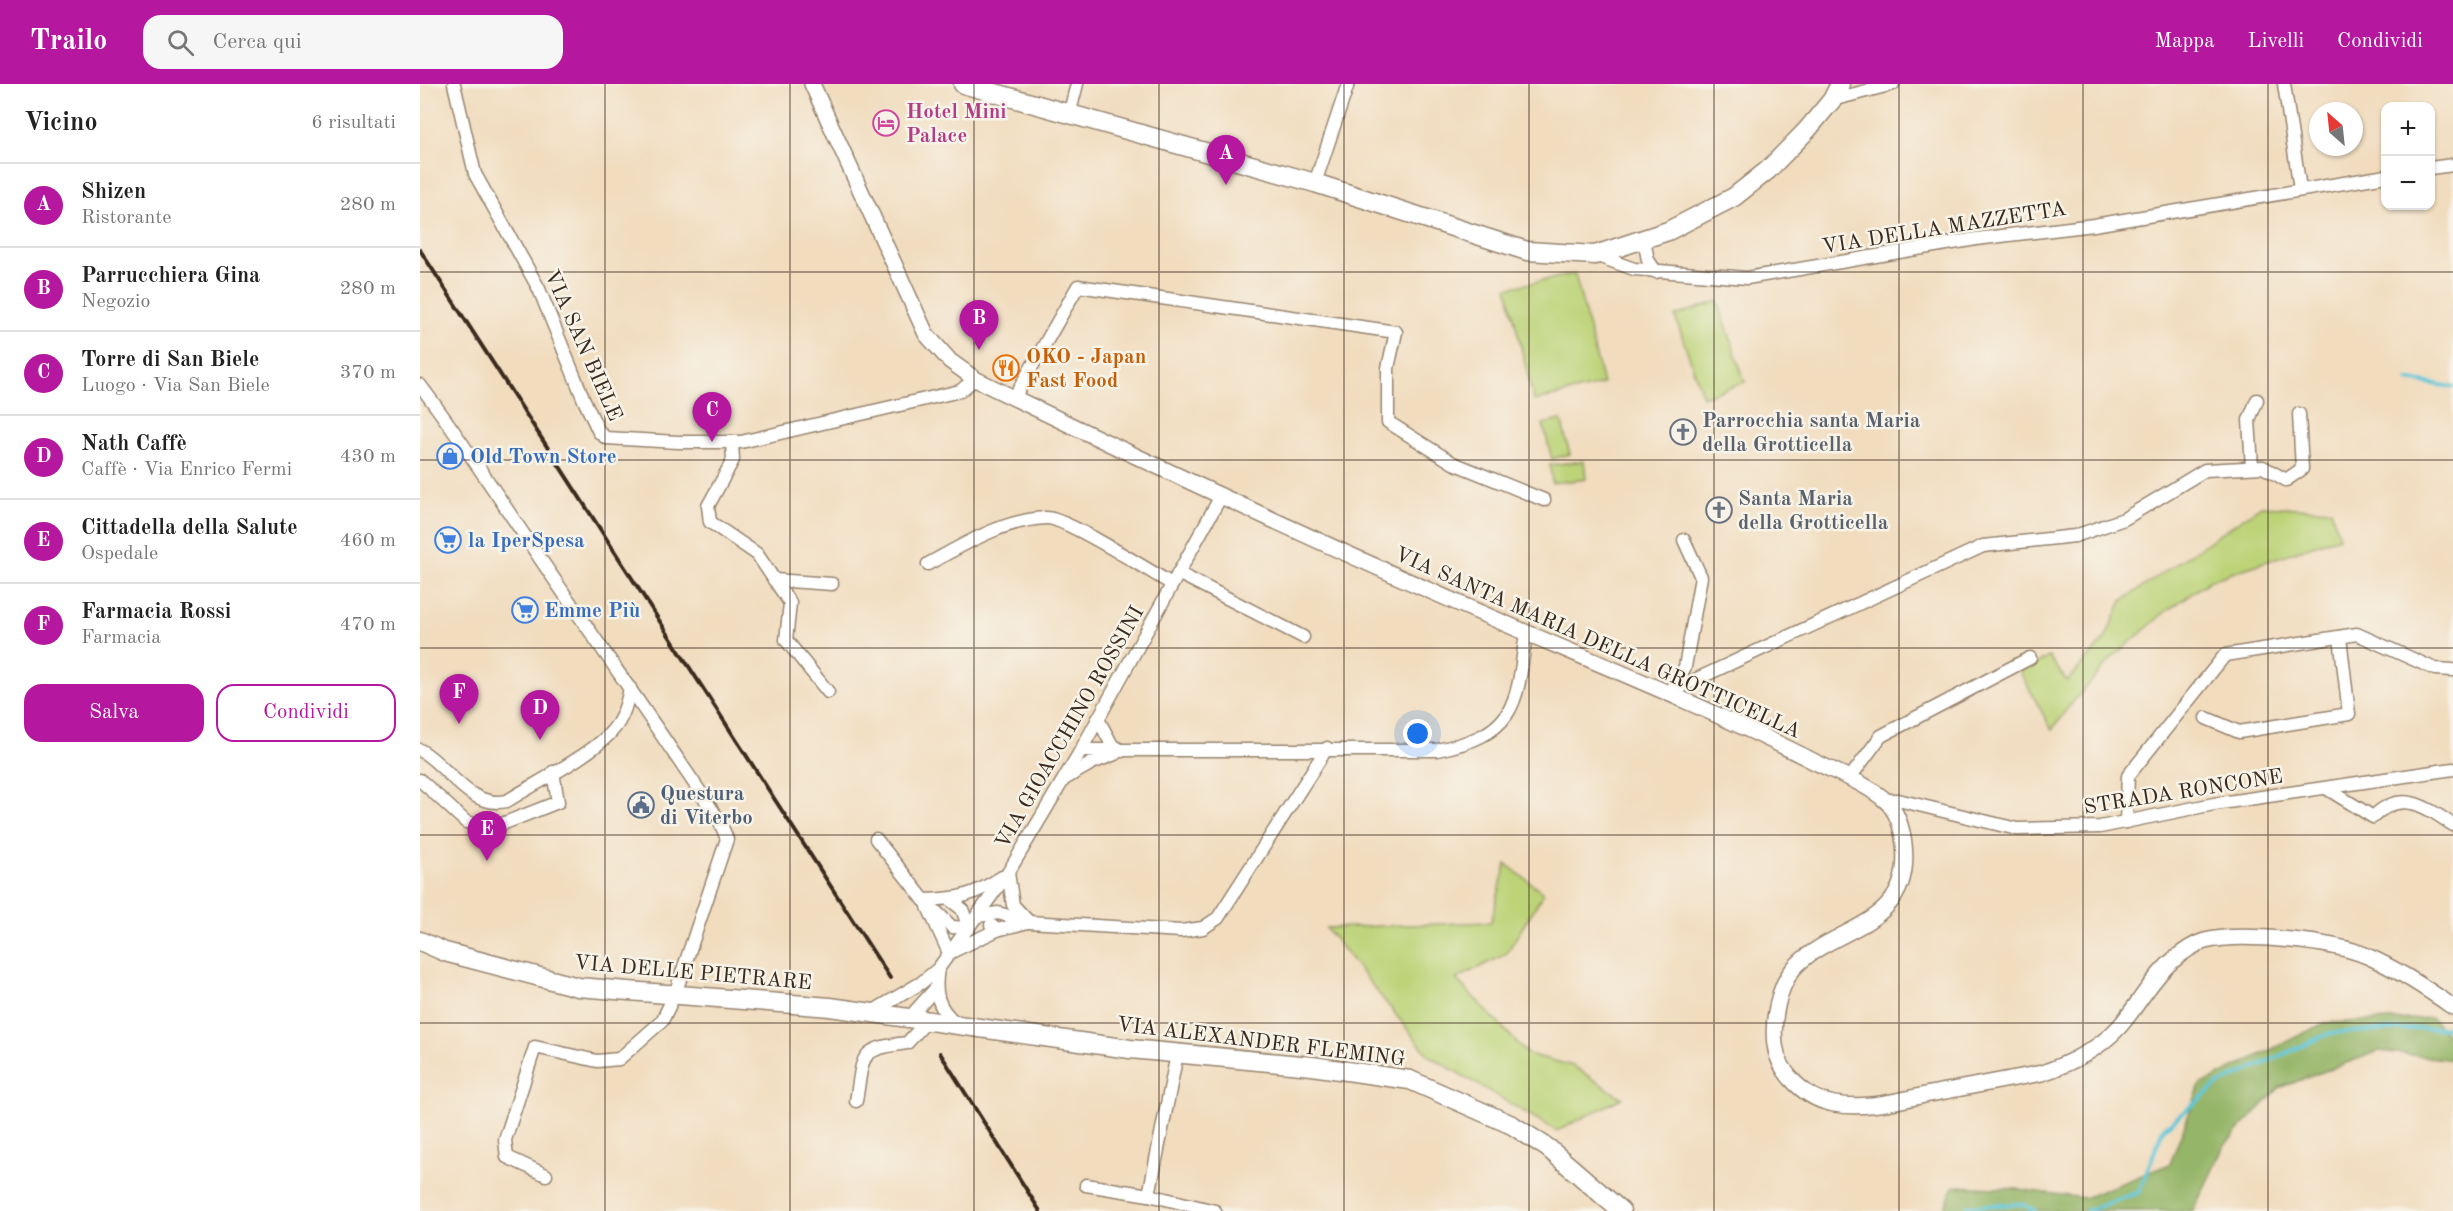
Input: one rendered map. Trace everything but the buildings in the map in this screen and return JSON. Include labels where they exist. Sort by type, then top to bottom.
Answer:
[{"type":"main road","points":[[963,84],[1315,183],[1527,251],[1595,255],[1668,231],[1734,197],[1768,170],[1836,92]]},
{"type":"main road","name":"VIA DELLE PIETRARE","points":[[420,941],[445,952],[578,987],[873,1012],[963,1027]]},
{"type":"main road","name":"VIA ALEXANDER FLEMING","points":[[963,1027],[1177,1054],[1312,1066],[1410,1080],[1512,1125],[1548,1148],[1621,1211]]},
{"type":"street","name":"VIA SAN BIELE","points":[[454,84],[475,174],[539,288],[599,432],[606,438],[741,442],[960,391],[975,379]]},
{"type":"street","name":"VIA SANTA MARIA DELLA GROTTICELLA","points":[[812,84],[926,334],[950,362],[975,379],[1302,535],[1705,707],[1886,800]]},
{"type":"street","points":[[1069,115],[1077,84]]},
{"type":"street","points":[[1315,183],[1348,84]]},
{"type":"street","points":[[1836,92],[1893,84]]},
{"type":"street","points":[[2284,84],[2300,189]]},
{"type":"street","points":[[2435,167],[2453,165]]},
{"type":"street","name":"VIA DELLA MAZZETTA","points":[[1595,255],[1634,269],[1747,278],[1977,239],[2094,225],[2381,177]]},
{"type":"street","points":[[1644,240],[1648,260],[1656,272]]},
{"type":"street","points":[[1014,398],[1078,286],[1396,332],[1388,368],[1388,422],[1453,463],[1544,500]]},
{"type":"street","points":[[420,385],[465,444],[630,688],[720,822],[727,839],[675,994],[662,1021],[620,1059],[597,1061],[535,1047],[505,1140],[507,1157],[546,1175]]},
{"type":"street","points":[[2252,466],[2249,420],[2257,400]]},
{"type":"street","points":[[1669,692],[1983,546],[2075,536],[2124,519],[2205,470],[2263,467],[2286,480],[2302,469],[2299,414]]},
{"type":"street","points":[[732,442],[733,460],[708,506],[710,522],[757,554],[790,603],[786,640],[828,692]]},
{"type":"street","name":"VIA GIOACCHINO ROSSINI","points":[[938,969],[1008,873],[1064,780],[1221,496]]},
{"type":"street","points":[[928,564],[994,529],[1049,517],[1096,539],[1172,584]]},
{"type":"street","points":[[1669,692],[1685,668],[1701,577],[1684,540]]},
{"type":"street","points":[[1178,573],[1304,637]]},
{"type":"street","points":[[774,580],[832,584]]},
{"type":"street","points":[[1081,750],[1327,748],[1437,750],[1468,744],[1490,730],[1510,712],[1519,693],[1526,632]]},
{"type":"street","points":[[2126,822],[2128,776],[2225,655],[2357,634],[2435,669],[2453,670]]},
{"type":"street","points":[[2206,718],[2239,732],[2349,714],[2340,637]]},
{"type":"street","points":[[1849,779],[1881,736],[2030,658]]},
{"type":"street","points":[[420,750],[478,799],[495,803],[507,801],[598,744],[613,731],[621,717],[630,688]]},
{"type":"street","points":[[1098,719],[1112,745],[1122,751]]},
{"type":"street","points":[[978,916],[998,913],[1029,922],[1181,931],[1203,928],[1218,918],[1327,748]]},
{"type":"street","points":[[1081,750],[1092,763]]},
{"type":"street","points":[[1064,780],[1092,763],[1122,751]]},
{"type":"street","name":"STRADA RONCONE","points":[[1886,800],[1898,800],[2017,829],[2100,827],[2214,804],[2453,769]]},
{"type":"street","points":[[420,780],[466,822],[492,828],[558,802],[553,772]]},
{"type":"street","points":[[2326,788],[2373,817],[2385,805],[2404,801],[2433,812],[2453,825]]},
{"type":"street","points":[[1886,800],[1898,816],[1903,833],[1904,870],[1898,888],[1884,908],[1871,921],[1806,958],[1794,969],[1785,982],[1778,1006],[1774,1041],[1778,1060],[1785,1074],[1801,1087],[1833,1104],[1879,1104],[2042,1073],[2067,1064],[2096,1048],[2118,1028],[2168,965],[2185,950],[2204,941],[2248,938],[2342,947],[2386,966],[2453,1007]]},
{"type":"street","points":[[876,839],[924,900],[952,927],[969,928],[962,909],[949,899]]},
{"type":"street","points":[[924,900],[949,899],[979,893],[1008,873],[1013,905],[1029,922]]},
{"type":"street","points":[[924,900],[949,953],[997,930],[1029,922]]},
{"type":"street","points":[[978,916],[997,930]]},
{"type":"street","points":[[873,1012],[921,983],[938,969]]},
{"type":"street","points":[[856,1101],[863,1058],[868,1051],[882,1046],[907,1043],[935,989],[938,969]]},
{"type":"street","points":[[918,1019],[914,996],[921,983]]},
{"type":"street","points":[[935,989],[945,1014],[963,1027]]},
{"type":"street","points":[[1149,1195],[1177,1054]]},
{"type":"street","points":[[1086,1185],[1149,1195],[1215,1211]]},
{"type":"green space","points":[[1575,274],[1603,384],[1534,401],[1507,288]]},
{"type":"green space","points":[[1718,301],[1745,382],[1703,397],[1675,316]]},
{"type":"green space","points":[[1561,420],[1570,454],[1552,459],[1543,424]]},
{"type":"green space","points":[[1584,461],[1586,479],[1552,483],[1550,465]]},
{"type":"green space","points":[[2261,506],[2331,510],[2339,537],[2211,580],[2164,613],[2112,658],[2066,710],[2052,730],[2020,672],[2049,657],[2067,681],[2105,639],[2122,601]]},
{"type":"green space","points":[[1506,864],[1544,893],[1506,954],[1456,979],[1528,1054],[1573,1066],[1622,1098],[1557,1131],[1429,1056],[1326,928],[1491,922]]},
{"type":"green space","points":[[2432,1018],[2453,1041],[2453,1060],[2379,1051],[2279,1088],[2224,1146],[2193,1211],[1943,1211],[1954,1186],[2017,1189],[2084,1198],[2170,1164],[2200,1085],[2324,1023]]},
{"type":"waterway","points":[[2408,380],[2453,387]]},
{"type":"waterway","points":[[2087,1211],[2139,1192],[2163,1129],[2217,1085],[2330,1033],[2453,1027]]},
{"type":"waterway","points":[[1966,1211],[1968,1206],[2022,1204],[2035,1211]]},
{"type":"railway","points":[[420,250],[890,978]]},
{"type":"railway","points":[[940,1053],[1040,1211]]},
{"type":"place","name":"Hotel Mini Palace","points":[[886,123]]},
{"type":"place","name":"Shizen","points":[[1226,185]]},
{"type":"place","name":"Parrucchiera Gina","points":[[979,350]]},
{"type":"place","name":"OKO - Japan Fast Food","points":[[1006,368]]},
{"type":"place","name":"Parrocchia santa Maria della Grotticella","points":[[1683,432]]},
{"type":"place","name":"Torre di San Biele","points":[[712,442]]},
{"type":"place","name":"Old Town Store","points":[[450,456]]},
{"type":"place","name":"Santa Maria della Grotticella","points":[[1719,510]]},
{"type":"place","name":"la IperSpesa","points":[[448,540]]},
{"type":"place","name":"Emme Più","points":[[525,610]]},
{"type":"place","name":"Farmacia Rossi","points":[[459,724]]},
{"type":"place","name":"Nath Caffè","points":[[540,740]]},
{"type":"place","name":"Questura di Viterbo","points":[[641,805]]},
{"type":"place","name":"Cittadella della Salute","points":[[487,861]]}]
